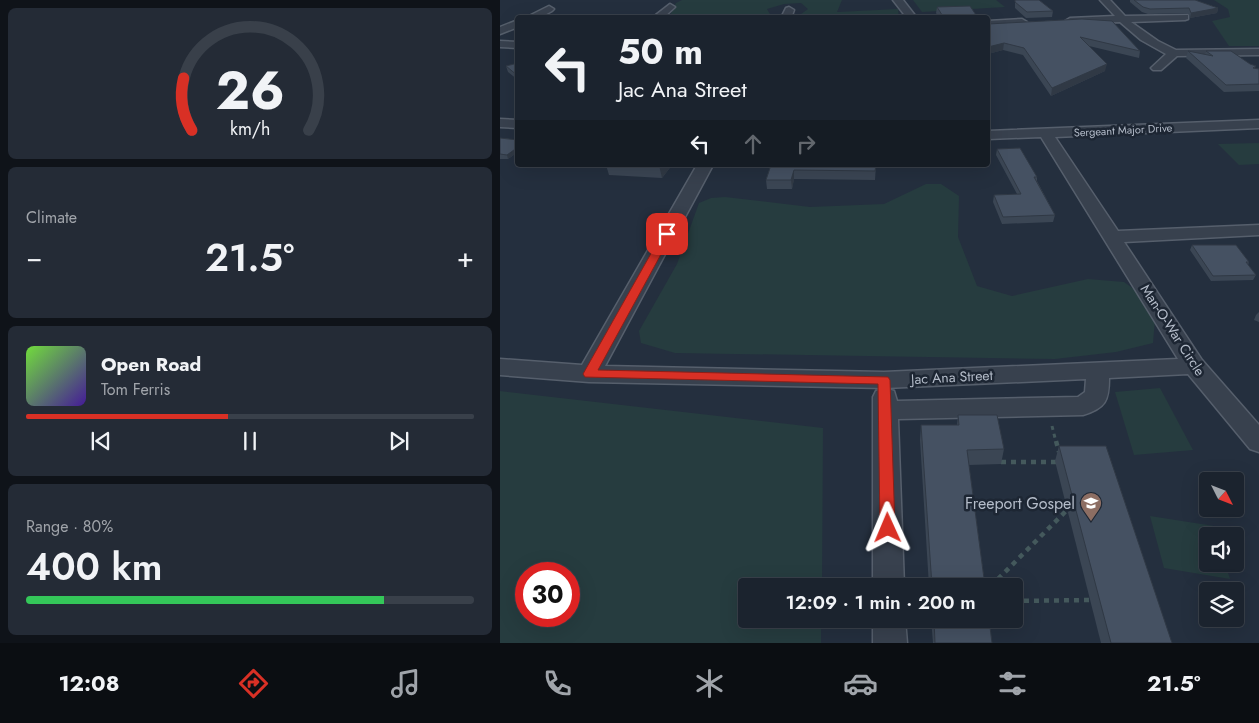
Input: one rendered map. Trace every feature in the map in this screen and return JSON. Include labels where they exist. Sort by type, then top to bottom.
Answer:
[{"type":"street","points":[[898,0],[910,15]]},
{"type":"street","points":[[1104,0],[1121,19],[1163,49],[1174,53],[1259,52]]},
{"type":"street","points":[[661,15],[670,8]]},
{"type":"street","points":[[536,15],[549,9]]},
{"type":"street","points":[[1054,21],[1185,17]]},
{"type":"street","points":[[990,24],[1035,22]]},
{"type":"street","points":[[500,31],[515,24]]},
{"type":"street","points":[[1157,68],[1174,53]]},
{"type":"street","points":[[500,123],[515,124]]},
{"type":"street","name":"Sergeant Major Drive","points":[[990,135],[1259,124]]},
{"type":"street","name":"Man-O-War Circle","points":[[1046,133],[1194,366],[1259,442]]},
{"type":"street","points":[[589,374],[704,167]]},
{"type":"street","points":[[1112,237],[1256,234]]},
{"type":"street","name":"Jac Ana Street","points":[[500,366],[589,374],[884,380],[1194,366]]},
{"type":"street","points":[[886,410],[1083,406],[1097,396],[1098,370]]},
{"type":"street","points":[[884,380],[889,578]]},
{"type":"street","points":[[889,628],[890,643]]},
{"type":"path","points":[[1000,462],[1061,461],[1047,406]]},
{"type":"path","points":[[999,578],[1073,504]]},
{"type":"path","points":[[1023,600],[1098,600]]},
{"type":"green space","points":[[682,0],[842,0],[837,12],[898,9],[899,15],[800,15],[808,9],[801,3],[784,4],[767,9],[770,15],[670,15],[676,3]]},
{"type":"green space","points":[[913,0],[996,0],[1005,7],[922,12]]},
{"type":"green space","points":[[1214,0],[1259,0],[1259,46],[1229,46],[1212,21],[1230,17],[1228,9]]},
{"type":"green space","points":[[1259,143],[1259,164],[1239,165],[1218,144]]},
{"type":"green space","points":[[926,184],[941,184],[959,196],[958,237],[977,286],[1012,296],[1088,279],[1124,282],[1138,292],[1155,319],[1153,343],[1116,352],[1055,359],[675,353],[641,343],[639,331],[677,264],[699,203],[711,198],[725,197],[810,207],[884,204]]},
{"type":"green space","points":[[1160,388],[1193,450],[1134,455],[1115,392]]},
{"type":"green space","points":[[500,391],[823,428],[822,578],[738,578],[738,628],[821,628],[821,643],[500,643]]},
{"type":"green space","points":[[1150,516],[1214,526],[1199,527],[1199,572],[1228,572],[1230,579],[1164,568]]},
{"type":"building","points":[[1015,0],[1039,0],[1053,11],[1027,12]]},
{"type":"building","points":[[1134,0],[1195,0],[1218,8],[1191,13],[1189,8],[1150,9],[1143,7]]},
{"type":"building","points":[[970,6],[976,15],[942,15],[937,7]]},
{"type":"building","points":[[1082,19],[1112,21],[1140,51],[1080,37],[1107,64],[1052,88],[1024,48],[1004,43],[990,46],[990,24]]},
{"type":"building","points":[[1188,51],[1213,56],[1206,51],[1231,51],[1256,66],[1253,68],[1259,69],[1259,84],[1226,85]]},
{"type":"building","points":[[515,64],[515,74],[506,66]]},
{"type":"building","points":[[500,138],[515,140],[515,149],[507,155],[500,154]]},
{"type":"building","points":[[1020,148],[1037,177],[1034,177],[1055,215],[1003,217],[994,195],[1021,194],[997,149]]},
{"type":"building","points":[[770,167],[876,167],[875,171],[794,170],[791,180],[766,180]]},
{"type":"building","points":[[1192,245],[1236,245],[1256,275],[1213,276]]},
{"type":"building","points":[[958,415],[997,415],[1004,449],[967,450],[984,578],[931,578],[921,425],[959,425]]},
{"type":"building","points":[[1059,446],[1106,446],[1172,643],[1111,643]]},
{"type":"building","points":[[934,628],[990,628],[992,643],[935,643]]},
{"type":"place","name":"Freeport Gospel","points":[[1091,522]]},
{"type":"route","points":[[667,234],[589,374],[884,380],[888,528]]}]
